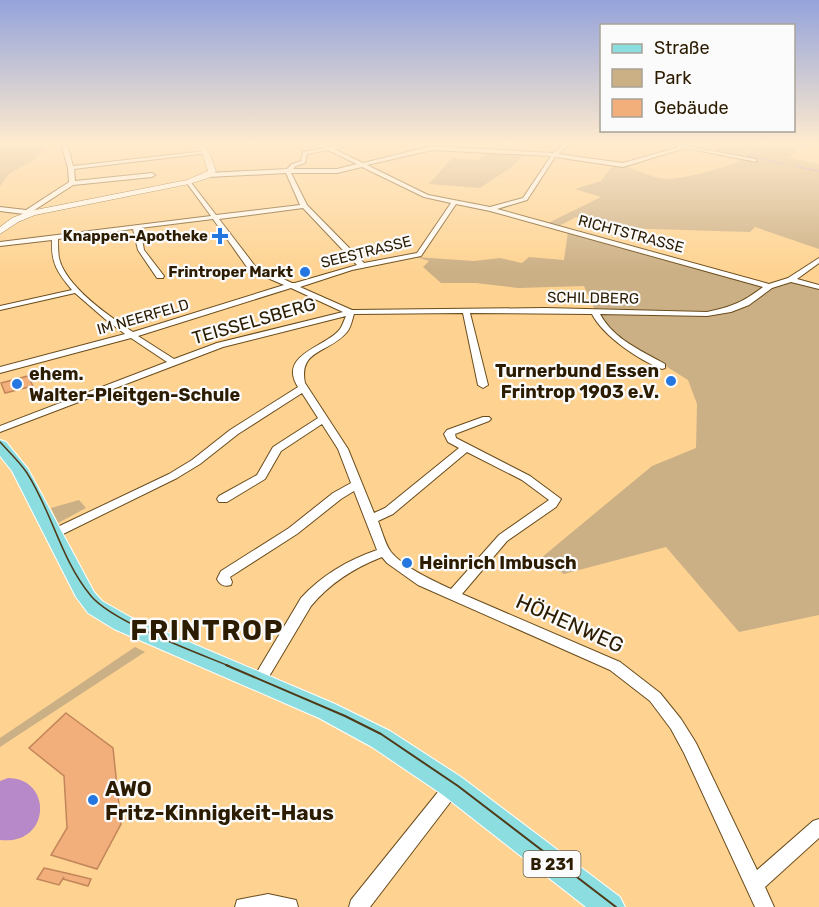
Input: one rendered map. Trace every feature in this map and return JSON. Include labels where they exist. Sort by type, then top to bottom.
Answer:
[{"type":"main road","name":"B 231","points":[[0,446],[20,469],[80,588],[95,607],[122,623],[259,681],[381,739],[452,786],[610,907]]},
{"type":"street","points":[[0,231],[67,186]]},
{"type":"street","points":[[0,209],[30,212],[166,186]]},
{"type":"street","points":[[53,534],[173,477],[234,432],[303,388],[298,375],[300,363],[308,354],[345,329],[351,312],[252,268],[192,186]]},
{"type":"street","points":[[295,186],[304,206],[362,266]]},
{"type":"street","name":"RICHTSTRASSE","points":[[406,186],[426,196],[491,208],[769,286]]},
{"type":"street","points":[[491,208],[525,199],[533,186]]},
{"type":"street","name":"SEESTRASSE","points":[[293,285],[362,266],[419,255],[455,201]]},
{"type":"street","points":[[0,244],[304,206]]},
{"type":"street","points":[[136,227],[141,250],[160,276]]},
{"type":"street","points":[[55,238],[56,260],[76,291],[132,335],[174,363]]},
{"type":"street","name":"SCHILDBERG","points":[[351,312],[594,311],[707,314],[728,310],[746,303],[769,286],[791,280],[819,260]]},
{"type":"street","points":[[791,280],[819,287]]},
{"type":"street","name":"IM NEERFELD","points":[[0,370],[132,335],[293,285]]},
{"type":"street","points":[[0,308],[76,291]]},
{"type":"street","points":[[466,311],[483,385]]},
{"type":"street","points":[[594,311],[613,334],[662,366]]},
{"type":"street","name":"TEISSELSBERG","points":[[0,429],[220,345],[351,312]]},
{"type":"street","name":"HÖHENWEG","points":[[303,388],[343,449],[384,552],[391,560],[412,576],[453,596],[603,659],[627,674],[655,697],[676,723],[690,748],[756,883],[765,907]]},
{"type":"street","points":[[223,499],[261,477],[277,449],[324,418]]},
{"type":"street","points":[[453,596],[503,538],[552,504],[555,499],[526,478],[452,440],[449,434],[486,419]]},
{"type":"street","points":[[371,520],[389,511],[466,447]]},
{"type":"street","points":[[226,582],[223,579],[225,574],[293,531],[337,496],[356,485]]},
{"type":"street","points":[[259,681],[306,602],[315,591],[335,574],[384,552]]},
{"type":"street","points":[[358,907],[452,786]]},
{"type":"street","points":[[756,883],[819,827]]},
{"type":"street","points":[[244,907],[268,903],[289,907]]},
{"type":"green space","points":[[584,186],[819,186],[819,249],[755,227],[750,232],[619,228],[576,217],[557,227],[546,224],[601,197],[575,189]]},
{"type":"green space","points":[[568,231],[771,288],[791,280],[819,287],[819,615],[739,632],[666,547],[564,574],[541,558],[652,466],[696,448],[697,404],[688,380],[612,333],[598,317],[584,286],[518,288],[476,283],[441,283],[423,267],[429,261],[416,257],[474,261],[500,258],[522,263],[529,257],[564,260]]},
{"type":"green space","points":[[79,500],[86,508],[58,523],[51,508]]},
{"type":"green space","points":[[135,647],[145,652],[0,747],[0,738]]},
{"type":"shaded area","points":[[8,778],[23,781],[33,789],[39,799],[40,811],[37,823],[29,833],[17,839],[0,840],[0,781]]},
{"type":"building","name":"ehem. Walter-Pleitgen-Schule","points":[[28,376],[33,386],[5,393],[1,383]]},
{"type":"building","name":"AWO Fritz-Kinnigkeit-Haus","points":[[66,713],[113,748],[121,824],[97,869],[51,855],[67,828],[64,776],[29,748]]},
{"type":"building","points":[[44,868],[91,879],[88,886],[63,879],[64,877],[59,885],[37,879]]},
{"type":"tram line","points":[[0,442],[18,461],[36,488],[64,552],[91,596],[102,606],[135,626],[229,666]]},
{"type":"tram line","points":[[226,665],[345,716],[381,734],[458,786],[616,907]]},
{"type":"place","name":"Knappen-Apotheke","points":[[220,236]]},
{"type":"place","name":"Frintroper Markt","points":[[305,272]]},
{"type":"place","name":"Turnerbund Essen Frintrop 1903 e.V.","points":[[671,381]]},
{"type":"place","name":"ehem. Walter-Pleitgen-Schule","points":[[17,384]]},
{"type":"place","name":"Heinrich Imbusch","points":[[407,563]]},
{"type":"place","name":"AWO Fritz-Kinnigkeit-Haus","points":[[93,800]]},
{"type":"district","name":"FRINTROP","points":[[207,630]]}]
